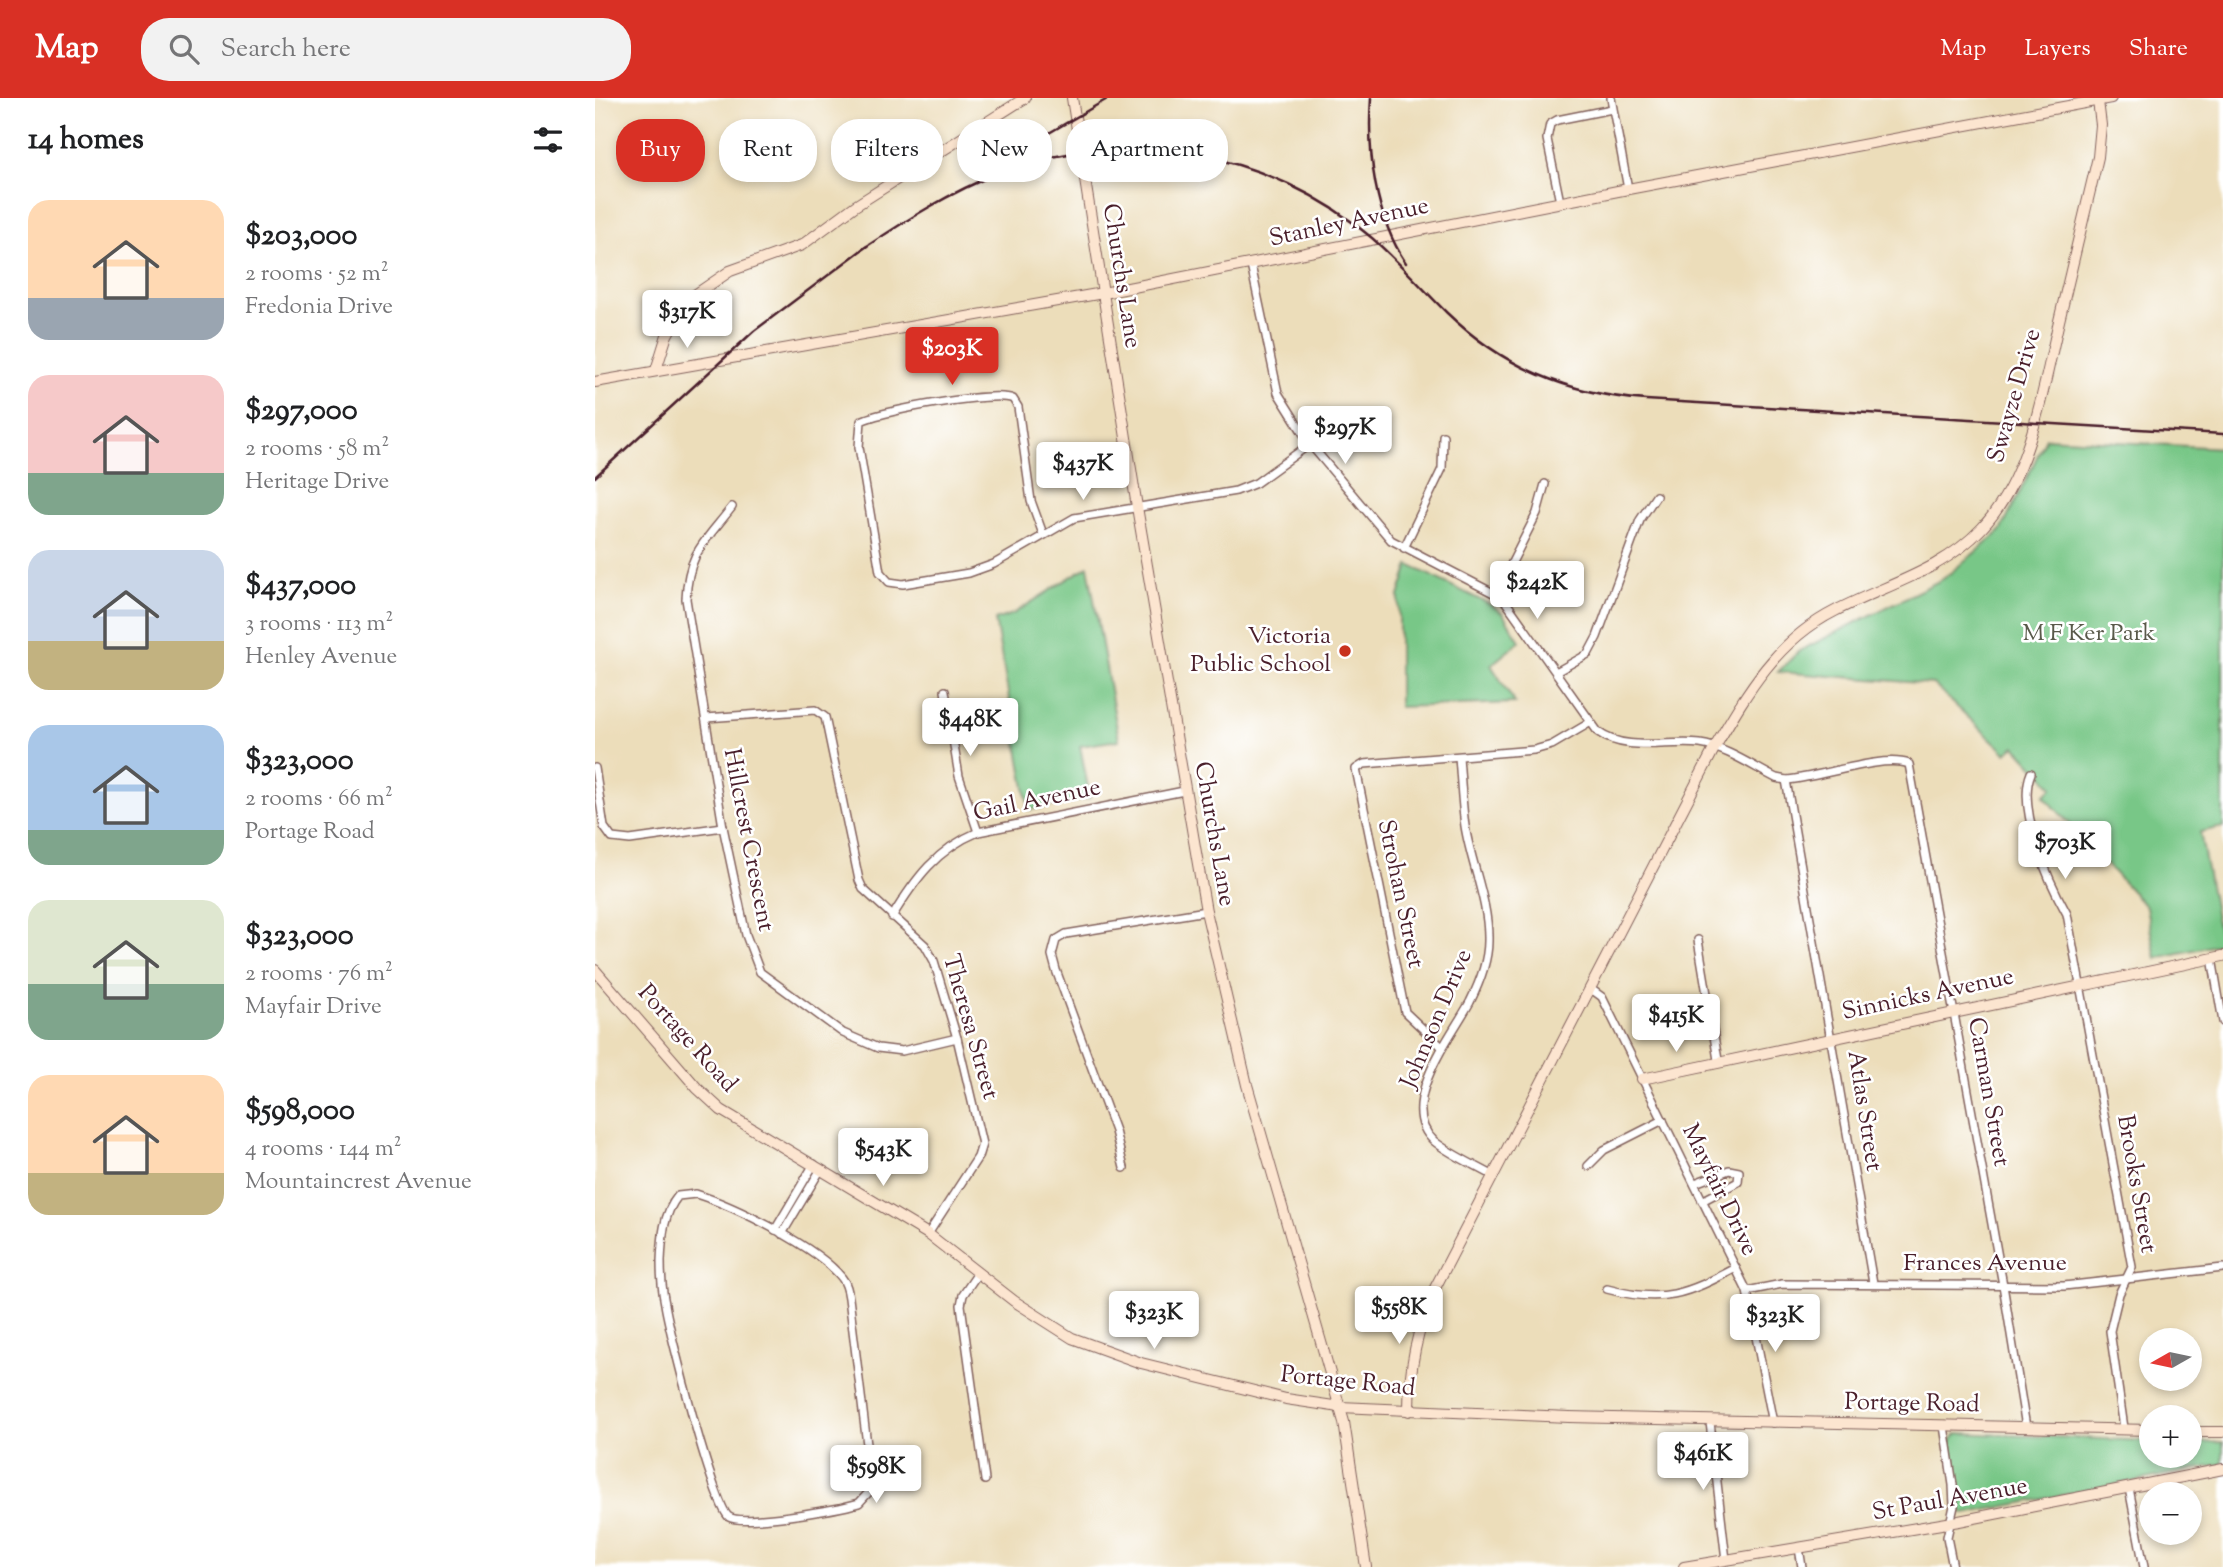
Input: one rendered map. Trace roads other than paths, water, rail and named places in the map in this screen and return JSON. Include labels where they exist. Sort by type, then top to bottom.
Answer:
[{"type":"street","points":[[656,370],[667,335],[687,301],[730,271],[802,245],[855,206],[1025,98]]},
{"type":"street","name":"Churchs Lane","points":[[1072,98],[1137,507],[1206,911],[1247,1085],[1340,1407],[1366,1567]]},
{"type":"street","points":[[1611,98],[1628,189]]},
{"type":"street","name":"Stanley Avenue","points":[[595,382],[1103,293],[1560,202],[2111,98]]},
{"type":"street","name":"Swayze Drive","points":[[1409,1410],[1414,1345],[1434,1290],[1715,747],[1767,663],[1817,621],[1933,567],[1966,544],[1998,506],[2022,457],[2052,349],[2098,157],[2101,125],[2098,101]]},
{"type":"street","points":[[1560,202],[1547,139],[1550,124],[1557,120],[1612,109]]},
{"type":"street","points":[[1251,265],[1278,393],[1310,444],[1376,525],[1404,548],[1503,598],[1591,722],[1608,739],[1619,742],[1715,747],[1776,778],[1786,779]]},
{"type":"street","points":[[1043,534],[1031,501],[1018,407],[1013,399],[1000,395],[886,413],[861,421],[859,441],[880,572],[889,582],[903,584],[969,573],[994,564],[1074,518],[1236,491],[1255,483],[1310,444]]},
{"type":"street","points":[[1404,548],[1443,469],[1443,436]]},
{"type":"street","points":[[1496,594],[1537,513],[1545,484]]},
{"type":"street","points":[[1556,672],[1588,654],[1597,637],[1640,520],[1656,496]]},
{"type":"street","name":"Hillcrest Crescent","points":[[732,507],[694,555],[687,572],[686,599],[723,827],[745,935],[760,972],[843,1033],[878,1048],[902,1051],[957,1038]]},
{"type":"street","points":[[945,691],[959,776],[978,831]]},
{"type":"street","name":"Theresa Street","points":[[706,718],[815,710],[825,717],[863,889],[925,945],[934,961],[957,1038],[982,1144],[978,1157],[928,1234]]},
{"type":"street","points":[[1459,757],[1544,748],[1591,722]]},
{"type":"street","name":"Strohan Street","points":[[1442,1047],[1405,1012],[1355,775],[1356,769],[1364,764],[1459,757]]},
{"type":"street","name":"Johnson Drive","points":[[1459,757],[1465,827],[1486,914],[1488,942],[1483,970],[1471,1001],[1442,1047],[1422,1096],[1426,1130],[1434,1141],[1494,1176]]},
{"type":"street","name":"Carman Street","points":[[1786,779],[1900,761],[1909,764],[2026,1427]]},
{"type":"street","points":[[595,768],[604,827],[612,838],[631,840],[723,827]]},
{"type":"street","name":"Brooks Street","points":[[2031,773],[2026,784],[2038,852],[2046,876],[2067,914],[2132,1267],[2119,1294],[2110,1331],[2124,1428]]},
{"type":"street","name":"Atlas Street","points":[[1786,779],[1874,1283]]},
{"type":"street","name":"Gail Avenue","points":[[892,917],[917,877],[934,859],[947,847],[978,831],[1184,791]]},
{"type":"street","points":[[1124,1168],[1115,1131],[1056,970],[1052,955],[1056,940],[1066,934],[1206,911]]},
{"type":"street","points":[[1698,940],[1719,1060]]},
{"type":"street","name":"Sinnicks Avenue","points":[[1642,1079],[1719,1060],[2223,956]]},
{"type":"street","points":[[2212,958],[2223,1022]]},
{"type":"street","name":"Portage Road","points":[[595,970],[708,1100],[734,1119],[928,1234],[1038,1318],[1072,1338],[1110,1354],[1251,1391],[1340,1407],[1710,1422],[2139,1429]]},
{"type":"street","name":"Mayfair Drive","points":[[1591,989],[1602,997],[1747,1291],[1773,1423]]},
{"type":"street","points":[[1588,1166],[1604,1150],[1663,1120]]},
{"type":"street","points":[[778,1232],[818,1167]]},
{"type":"street","points":[[1695,1184],[1729,1170],[1739,1172],[1738,1181],[1702,1200]]},
{"type":"street","points":[[696,1194],[729,1205],[778,1232],[831,1266],[848,1288],[870,1469],[869,1492],[859,1503],[792,1515],[736,1520],[725,1513],[711,1479],[664,1293],[661,1262],[665,1220],[678,1196],[696,1194]]},
{"type":"street","points":[[1607,1289],[1628,1295],[1678,1296],[1736,1268]]},
{"type":"street","name":"Frances Avenue","points":[[1747,1291],[1782,1284],[2064,1286],[2223,1268]]},
{"type":"street","points":[[978,1273],[963,1295],[961,1305],[985,1480]]},
{"type":"street","points":[[1710,1422],[1726,1560]]},
{"type":"street","points":[[1944,1426],[1953,1485],[1954,1506],[1947,1537],[1953,1567]]},
{"type":"street","points":[[2202,1432],[2223,1432]]},
{"type":"street","name":"St Paul Avenue","points":[[1684,1567],[1949,1522],[2223,1469]]},
{"type":"street","points":[[2129,1488],[2144,1567]]},
{"type":"street","points":[[1798,1548],[1802,1567]]},
{"type":"railway","points":[[1052,131],[1109,98]]},
{"type":"railway","points":[[1371,98],[1370,140],[1375,184],[1387,225],[1406,263]]},
{"type":"railway","points":[[861,250],[963,189],[999,173],[1047,158],[1096,150],[1145,149],[1195,154],[1243,166],[1289,184],[1332,208],[1372,238],[1468,332],[1514,363],[1564,384],[1617,397],[1646,400],[2223,434]]},
{"type":"railway","points":[[595,477],[754,331],[867,246]]},
{"type":"place","name":"Victoria Public School","points":[[1345,651]]},
{"type":"park label","name":"M F Ker Park","points":[[2089,634]]}]
